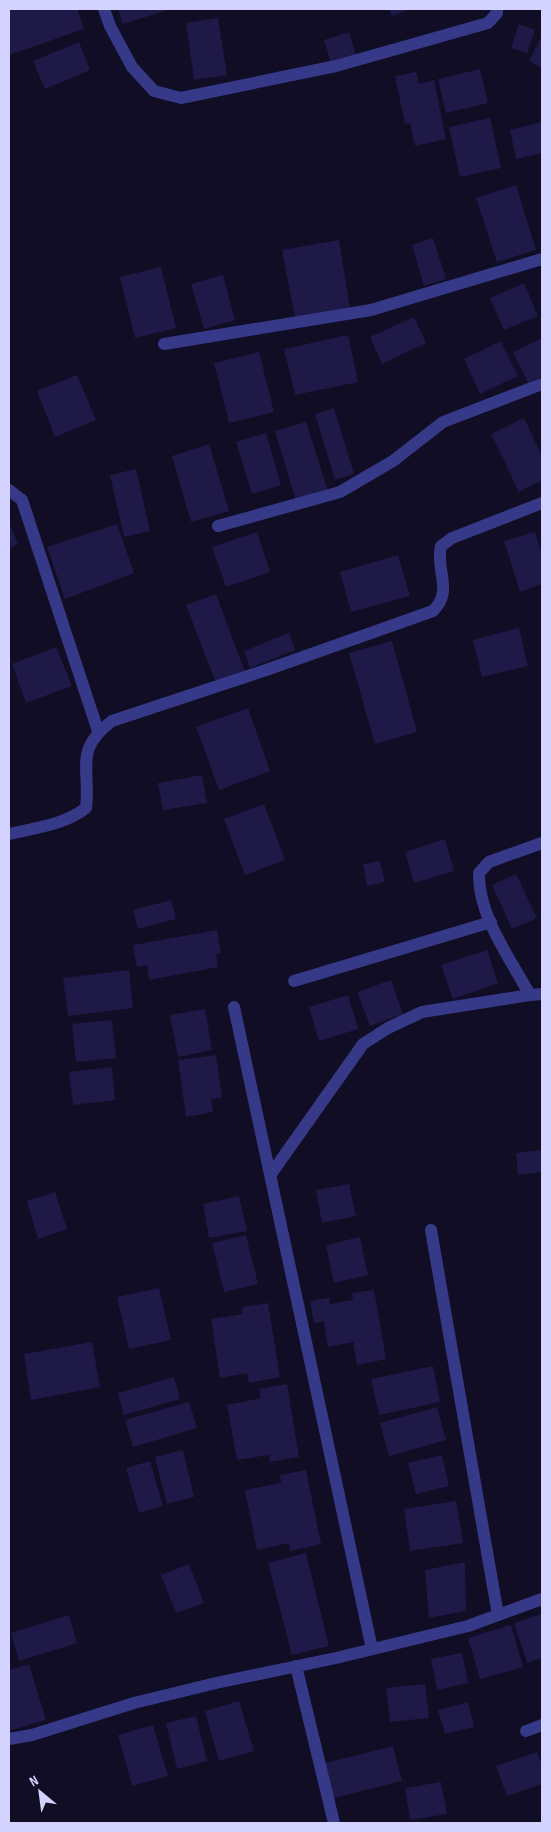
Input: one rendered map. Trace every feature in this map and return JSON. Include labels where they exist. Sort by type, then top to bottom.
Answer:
[{"type":"street","points":[[104,9],[110,26],[132,67],[154,91],[181,98],[336,66],[488,23],[497,14],[497,9]]},
{"type":"street","points":[[164,344],[371,310],[542,259]]},
{"type":"street","points":[[218,526],[340,492],[393,461],[443,422],[542,384]]},
{"type":"street","points":[[9,490],[22,500],[98,731]]},
{"type":"street","points":[[9,834],[56,824],[77,815],[86,808],[88,796],[84,764],[90,745],[98,731],[112,721],[269,669],[433,611],[441,602],[444,593],[438,557],[441,546],[452,538],[542,503]]},
{"type":"street","points":[[271,1174],[363,1044],[388,1028],[422,1012],[536,994],[491,922],[478,890],[479,873],[490,862],[542,843]]},
{"type":"street","points":[[294,981],[491,922]]},
{"type":"street","points":[[234,1007],[372,1649]]},
{"type":"street","points":[[431,1230],[498,1615]]},
{"type":"street","points":[[9,1739],[32,1735],[134,1703],[468,1626],[542,1599]]},
{"type":"street","points":[[296,1666],[334,1823]]},
{"type":"street","points":[[526,1730],[542,1725]]},
{"type":"building","points":[[16,9],[77,9],[84,29],[9,55],[9,11]]},
{"type":"building","points":[[118,9],[171,9],[123,24]]},
{"type":"building","points":[[389,9],[410,9],[392,16]]},
{"type":"building","points":[[218,18],[227,75],[194,80],[186,23]]},
{"type":"building","points":[[519,24],[535,30],[527,53],[511,48]]},
{"type":"building","points":[[349,32],[356,55],[331,63],[324,40]]},
{"type":"building","points":[[542,35],[542,68],[529,61]]},
{"type":"building","points":[[79,42],[90,70],[45,89],[33,61]]},
{"type":"building","points":[[480,69],[488,103],[446,113],[438,79]]},
{"type":"building","points":[[416,72],[419,84],[434,80],[446,139],[415,146],[410,123],[405,124],[395,76]]},
{"type":"building","points":[[490,118],[501,168],[460,177],[449,127]]},
{"type":"building","points":[[542,122],[542,153],[516,159],[510,130]]},
{"type":"building","points":[[516,185],[536,250],[497,262],[476,198]]},
{"type":"building","points":[[433,238],[446,279],[424,286],[412,245]]},
{"type":"building","points":[[339,240],[350,308],[295,318],[282,250]]},
{"type":"building","points":[[161,267],[176,328],[135,338],[120,277]]},
{"type":"building","points":[[223,275],[235,320],[204,329],[191,284]]},
{"type":"building","points":[[524,283],[538,316],[504,330],[490,298]]},
{"type":"building","points":[[414,317],[426,343],[382,364],[370,337]]},
{"type":"building","points":[[348,335],[358,382],[295,395],[284,349]]},
{"type":"building","points":[[542,338],[542,376],[528,383],[513,352]]},
{"type":"building","points":[[501,341],[518,376],[480,394],[464,359]]},
{"type":"building","points":[[259,352],[274,412],[229,423],[214,363]]},
{"type":"building","points":[[77,375],[96,420],[55,437],[37,391]]},
{"type":"building","points":[[334,408],[354,474],[335,480],[315,414]]},
{"type":"building","points":[[524,418],[542,456],[542,480],[519,492],[491,434]]},
{"type":"building","points":[[306,422],[328,491],[296,501],[275,431]]},
{"type":"building","points":[[266,433],[281,485],[252,494],[236,442]]},
{"type":"building","points":[[209,444],[229,511],[191,522],[172,456]]},
{"type":"building","points":[[136,469],[150,531],[124,537],[110,475]]},
{"type":"building","points":[[9,522],[18,544],[9,548]]},
{"type":"building","points":[[117,524],[134,573],[65,599],[47,547]]},
{"type":"building","points":[[257,532],[270,572],[226,587],[212,547]]},
{"type":"building","points":[[535,532],[542,555],[542,584],[520,592],[504,541]]},
{"type":"building","points":[[398,555],[410,596],[351,612],[340,572]]},
{"type":"building","points":[[216,594],[245,672],[216,683],[186,605]]},
{"type":"building","points":[[519,628],[528,666],[482,677],[473,640]]},
{"type":"building","points":[[289,633],[295,650],[250,668],[244,651]]},
{"type":"building","points":[[392,641],[417,732],[375,744],[349,653]]},
{"type":"building","points":[[56,647],[72,686],[26,703],[12,664]]},
{"type":"building","points":[[248,708],[270,771],[219,790],[196,727]]},
{"type":"building","points":[[202,775],[207,803],[163,810],[158,783]]},
{"type":"building","points":[[264,804],[285,860],[245,875],[224,819]]},
{"type":"building","points":[[445,839],[454,871],[414,883],[405,852]]},
{"type":"building","points":[[380,861],[385,882],[367,886],[363,864]]},
{"type":"building","points":[[516,874],[537,918],[512,929],[492,885]]},
{"type":"building","points":[[171,900],[176,919],[138,929],[133,910]]},
{"type":"building","points":[[217,930],[221,953],[216,954],[218,967],[149,980],[147,965],[137,967],[133,945]]},
{"type":"building","points":[[487,950],[498,983],[453,999],[441,965]]},
{"type":"building","points":[[129,970],[133,1008],[68,1016],[63,978]]},
{"type":"building","points":[[391,980],[403,1014],[370,1026],[357,992]]},
{"type":"building","points":[[348,995],[358,1029],[319,1041],[309,1007]]},
{"type":"building","points":[[205,1009],[212,1050],[178,1057],[170,1015]]},
{"type":"building","points":[[112,1020],[116,1058],[76,1062],[72,1024]]},
{"type":"building","points":[[216,1055],[222,1098],[211,1099],[213,1112],[186,1117],[178,1060]]},
{"type":"building","points":[[112,1067],[115,1100],[73,1105],[69,1072]]},
{"type":"building","points":[[542,1150],[542,1172],[518,1175],[516,1153]]},
{"type":"building","points":[[349,1184],[356,1216],[322,1223],[316,1190]]},
{"type":"building","points":[[55,1192],[67,1229],[38,1239],[27,1201]]},
{"type":"building","points":[[239,1196],[247,1231],[209,1238],[203,1204]]},
{"type":"building","points":[[246,1235],[258,1284],[224,1292],[212,1243]]},
{"type":"building","points":[[360,1237],[368,1275],[334,1283],[326,1245]]},
{"type":"building","points":[[159,1288],[171,1340],[129,1349],[117,1297]]},
{"type":"building","points":[[374,1290],[386,1359],[357,1365],[353,1342],[328,1347],[324,1321],[314,1323],[310,1301],[329,1298],[330,1304],[353,1300],[352,1293]]},
{"type":"building","points":[[268,1303],[280,1377],[249,1383],[247,1373],[220,1378],[211,1319],[243,1314],[242,1307]]},
{"type":"building","points":[[92,1342],[100,1387],[31,1400],[24,1354]]},
{"type":"building","points":[[433,1366],[440,1402],[379,1415],[371,1379]]},
{"type":"building","points":[[174,1377],[180,1399],[124,1415],[118,1393]]},
{"type":"building","points":[[287,1384],[299,1457],[270,1462],[269,1455],[237,1460],[227,1405],[261,1398],[259,1389]]},
{"type":"building","points":[[189,1402],[197,1428],[133,1447],[125,1420]]},
{"type":"building","points":[[437,1407],[446,1440],[389,1456],[380,1423]]},
{"type":"building","points":[[183,1450],[194,1497],[167,1504],[155,1457]]},
{"type":"building","points":[[442,1455],[449,1486],[416,1494],[408,1463]]},
{"type":"building","points":[[150,1461],[163,1506],[139,1513],[126,1468]]},
{"type":"building","points":[[306,1470],[321,1544],[290,1551],[289,1543],[257,1550],[245,1490],[281,1483],[280,1475]]},
{"type":"building","points":[[456,1501],[463,1543],[410,1551],[404,1509]]},
{"type":"building","points":[[306,1553],[329,1646],[292,1655],[268,1563]]},
{"type":"building","points":[[465,1562],[466,1611],[429,1618],[425,1570]]},
{"type":"building","points":[[189,1564],[204,1603],[176,1613],[161,1575]]},
{"type":"building","points":[[542,1614],[542,1658],[527,1663],[514,1623]]},
{"type":"building","points":[[69,1615],[77,1643],[19,1661],[11,1633]]},
{"type":"building","points":[[511,1625],[523,1667],[480,1679],[468,1638]]},
{"type":"building","points":[[462,1653],[468,1683],[437,1690],[431,1659]]},
{"type":"building","points":[[29,1664],[46,1720],[9,1731],[9,1670]]},
{"type":"building","points":[[425,1684],[429,1718],[390,1722],[386,1688]]},
{"type":"building","points":[[239,1701],[254,1751],[219,1761],[205,1711]]},
{"type":"building","points":[[468,1702],[474,1727],[445,1734],[438,1710]]},
{"type":"building","points":[[196,1716],[207,1761],[177,1769],[166,1723]]},
{"type":"building","points":[[153,1725],[168,1776],[132,1786],[118,1735]]},
{"type":"building","points":[[393,1746],[402,1781],[334,1798],[325,1763]]},
{"type":"building","points":[[537,1752],[542,1765],[542,1784],[507,1796],[496,1766]]},
{"type":"building","points":[[441,1782],[447,1814],[410,1820],[405,1788]]}]
